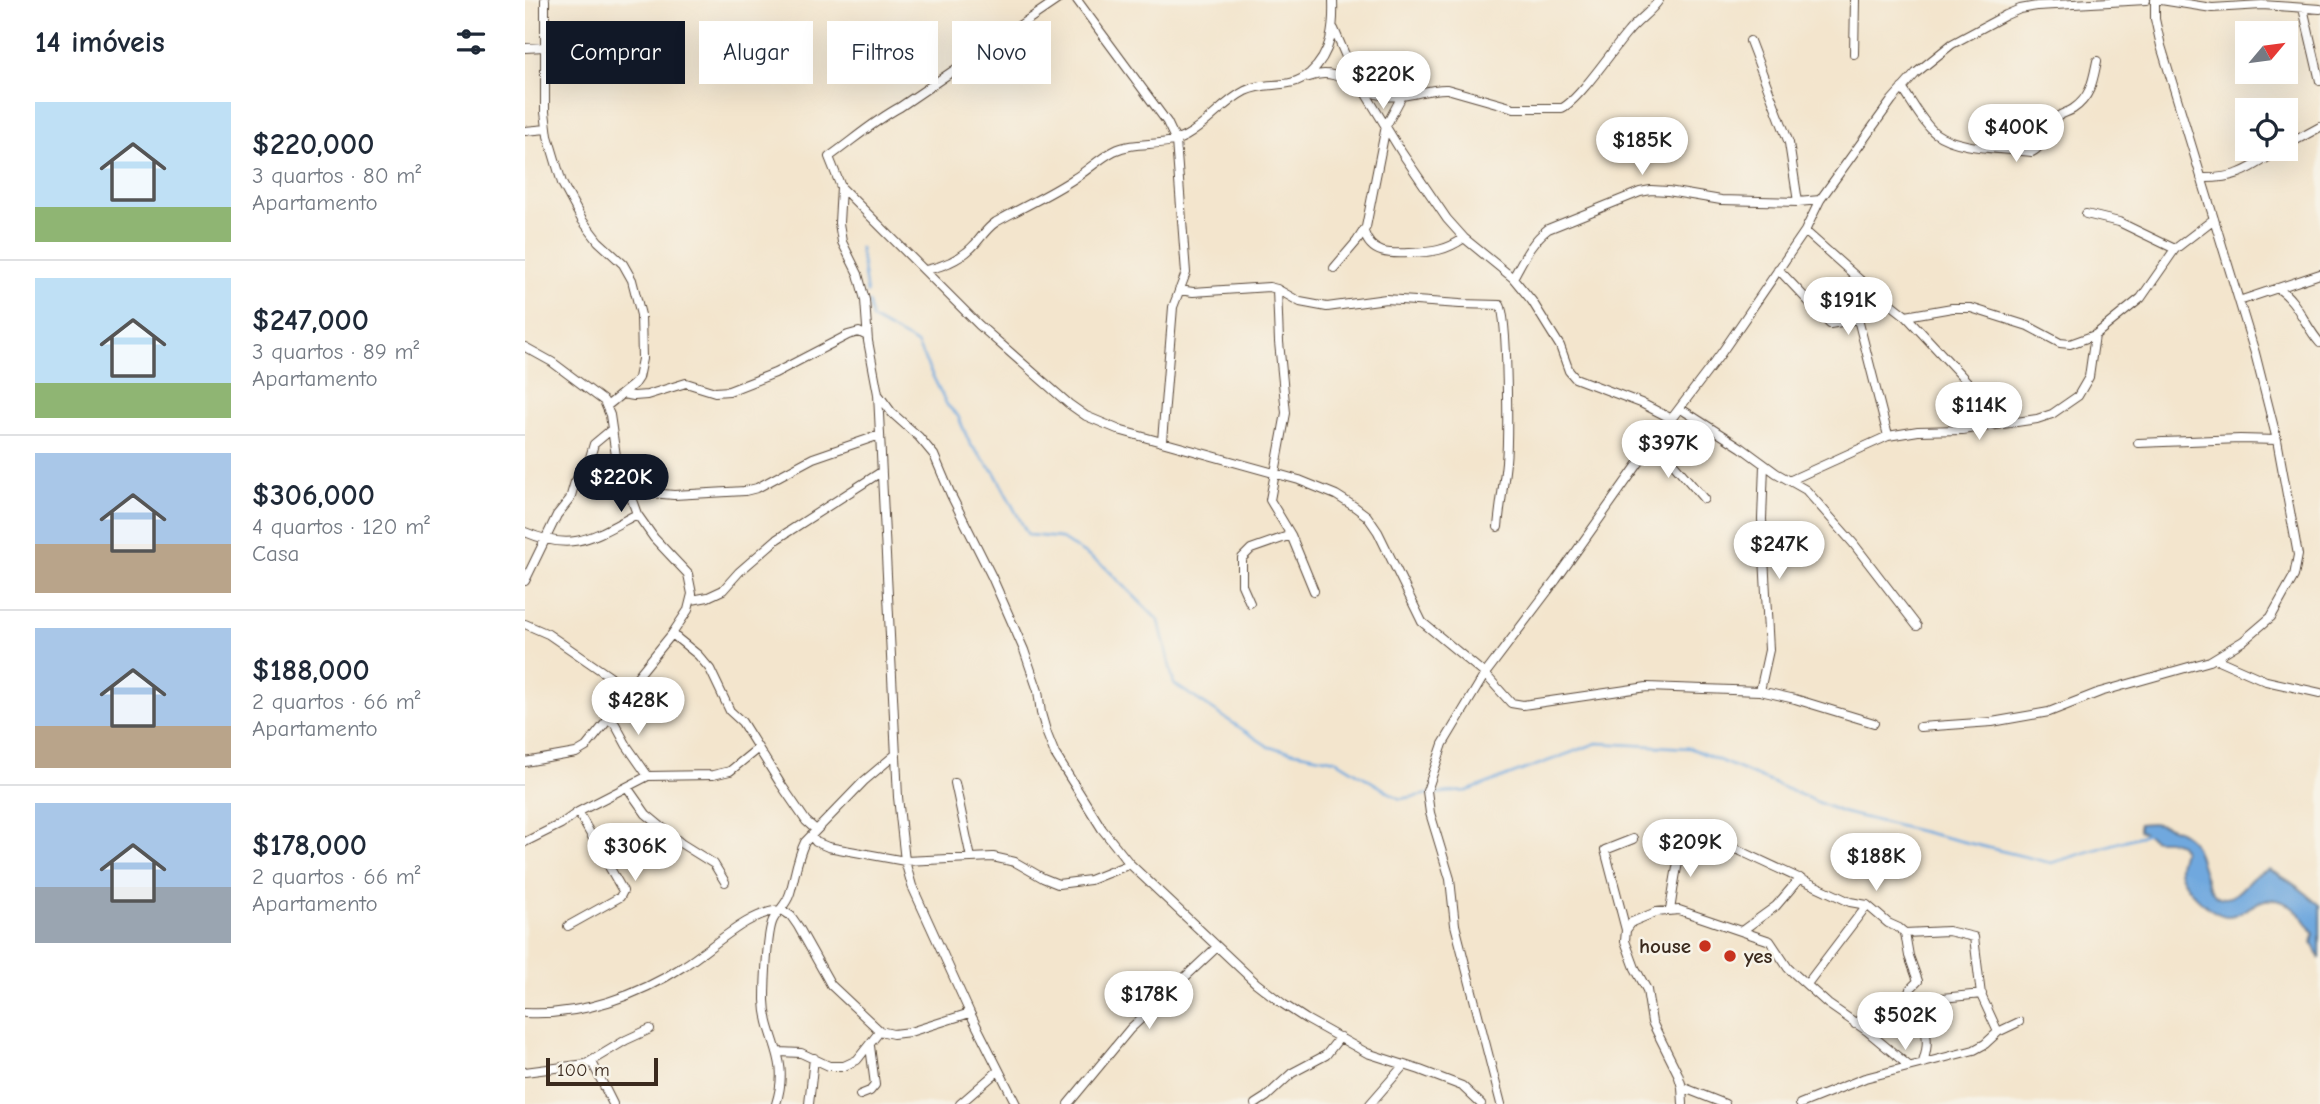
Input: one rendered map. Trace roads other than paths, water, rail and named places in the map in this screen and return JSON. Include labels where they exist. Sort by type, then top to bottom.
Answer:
[{"type":"street","points":[[545,0],[547,129],[567,195],[598,241],[623,264],[632,280],[641,315],[642,359],[638,378],[607,406]]},
{"type":"street","points":[[1057,0],[879,119],[829,157],[841,187],[979,326],[1086,416],[1122,431],[1299,480],[1336,495],[1367,516],[1383,541],[1422,622],[1485,674],[1511,703],[1517,706],[1647,687],[1759,691],[1874,723]]},
{"type":"street","points":[[1077,0],[1167,122],[1176,141],[1186,273],[1173,307],[1162,441]]},
{"type":"street","points":[[1333,0],[1334,29],[1353,73],[1447,219],[1464,238],[1513,278],[1532,301],[1560,346],[1569,371],[1575,378],[1641,403],[1672,419]]},
{"type":"street","points":[[926,270],[942,267],[955,260],[968,251],[988,227],[1045,197],[1113,151],[1176,141],[1188,135],[1244,91],[1256,87],[1296,83],[1319,73],[1332,73],[1364,90],[1385,96],[1447,89],[1514,108],[1562,108],[1568,105],[1632,27],[1659,0]]},
{"type":"street","points":[[1854,54],[1855,0]]},
{"type":"street","points":[[1501,1104],[1455,925],[1450,879],[1430,813],[1427,792],[1443,744],[1485,674],[1556,580],[1654,441],[1681,409],[1805,231],[1820,200],[1902,88],[1916,73],[1952,44],[2020,9],[2146,0]]},
{"type":"street","points":[[1920,727],[1992,722],[2049,712],[2100,692],[2216,659],[2261,628],[2271,617],[2294,576],[2298,555],[2277,440],[2255,353],[2157,31],[2158,0],[2212,8],[2280,3],[2320,9]]},
{"type":"street","points":[[2303,8],[2320,81]]},
{"type":"street","points":[[1296,83],[1320,62],[1334,29]]},
{"type":"street","points":[[1750,41],[1789,143],[1798,202]]},
{"type":"street","points":[[525,48],[545,46]]},
{"type":"street","points":[[1902,88],[1930,128],[1947,139],[1962,144],[2032,152],[2039,146],[2055,119],[2084,99],[2090,90],[2098,61]]},
{"type":"street","points":[[1334,268],[1364,232],[1387,126],[1402,96]]},
{"type":"street","points":[[2298,139],[2320,127]]},
{"type":"street","points":[[525,131],[547,129]]},
{"type":"street","points":[[2201,178],[2236,175],[2261,161]]},
{"type":"street","points":[[841,187],[839,223],[842,242],[865,300],[867,336],[878,394],[895,754],[905,862],[921,905],[970,1013],[1016,1104]]},
{"type":"street","points":[[1513,278],[1531,245],[1548,229],[1640,192],[1668,191],[1721,200],[1820,200]]},
{"type":"street","points":[[2086,214],[2127,225],[2175,249]]},
{"type":"street","points":[[1906,316],[1952,308],[1971,308],[2028,326],[2060,343],[2070,344],[2095,335],[2141,298],[2175,249],[2214,219]]},
{"type":"street","points":[[1805,231],[1906,316],[1972,387],[2011,422]]},
{"type":"street","points":[[1364,232],[1371,246],[1387,254],[1435,252],[1452,247],[1464,238]]},
{"type":"street","points":[[1778,270],[1830,324],[1858,319],[1888,436]]},
{"type":"street","points":[[2239,301],[2320,274]]},
{"type":"street","points":[[1179,290],[1192,292],[1269,287],[1300,302],[1327,307],[1386,299],[1495,304],[1502,307],[1506,342],[1507,460],[1498,527]]},
{"type":"street","points":[[2277,288],[2292,299],[2308,330],[2320,343]]},
{"type":"street","points":[[1277,289],[1286,413],[1269,500],[1291,535],[1314,591]]},
{"type":"street","points":[[622,394],[647,395],[686,383],[722,393],[775,373],[848,335],[859,332],[867,336]]},
{"type":"street","points":[[1791,480],[1888,436],[1962,430],[2047,416],[2064,408],[2078,396],[2089,377],[2095,335]]},
{"type":"street","points":[[525,347],[552,362],[604,401],[616,456],[637,514],[654,538],[688,574],[692,600],[672,634],[629,687],[586,747],[576,753],[525,762]]},
{"type":"street","points":[[878,394],[892,413],[919,437],[934,455],[1032,670],[1041,713],[1055,754],[1102,829],[1130,864],[1255,983],[1283,1004],[1367,1053],[1462,1086],[1481,1104]]},
{"type":"street","points":[[1681,409],[1764,465],[1807,490],[1853,543],[1917,626]]},
{"type":"street","points":[[525,581],[557,515],[588,464],[594,444],[612,429]]},
{"type":"street","points":[[627,491],[674,495],[745,491],[757,488],[813,458],[880,435]]},
{"type":"street","points":[[2138,443],[2277,440]]},
{"type":"street","points":[[1654,441],[1705,499]]},
{"type":"street","points":[[1759,691],[1769,650],[1762,519],[1764,465]]},
{"type":"street","points":[[692,600],[723,590],[739,572],[777,539],[881,472]]},
{"type":"street","points":[[525,532],[544,541],[571,544],[637,514]]},
{"type":"street","points":[[1250,603],[1242,585],[1243,558],[1251,549],[1291,535]]},
{"type":"street","points":[[525,624],[548,634],[622,685],[629,687]]},
{"type":"street","points":[[672,634],[698,655],[710,669],[730,711],[742,722],[806,821],[816,842],[905,862],[993,857],[1014,862],[1058,884],[1090,880],[1130,864]]},
{"type":"street","points":[[2216,659],[2266,681],[2320,693]]},
{"type":"street","points":[[608,719],[615,724],[647,776]]},
{"type":"street","points":[[525,842],[647,776],[713,775],[730,771],[757,749]]},
{"type":"street","points":[[776,1104],[782,1076],[779,1052],[767,1016],[765,1000],[772,923],[789,897],[800,852],[811,836],[864,781],[895,754]]},
{"type":"street","points":[[955,783],[971,858]]},
{"type":"street","points":[[627,787],[646,814],[673,837],[714,864],[725,882]]},
{"type":"street","points":[[568,926],[620,897],[623,891],[578,812]]},
{"type":"street","points":[[806,821],[811,836]]},
{"type":"street","points":[[1670,910],[1684,843],[1691,834],[1711,835],[1713,841],[1723,847],[1732,848],[1850,902],[1867,905],[1905,933],[1909,956],[1918,977],[1909,996],[1927,1035],[1928,1044],[1923,1062]]},
{"type":"street","points":[[1633,839],[1605,850],[1626,930],[1627,948],[1647,990],[1652,1022],[1678,1074],[1683,1104]]},
{"type":"street","points":[[1743,930],[1776,906],[1800,878]]},
{"type":"street","points":[[1807,984],[1867,905]]},
{"type":"street","points":[[525,1013],[577,1010],[605,1003],[640,989],[682,967],[753,919],[762,914],[782,910],[791,916],[798,926],[831,985],[880,1031],[893,1034],[910,1032],[970,1013]]},
{"type":"street","points":[[1626,930],[1642,916],[1670,910],[1690,913],[1770,941],[1788,968],[1828,1004],[1867,1031],[1909,1066]]},
{"type":"street","points":[[1905,933],[1948,931],[1974,937],[1982,995],[1998,1031]]},
{"type":"street","points":[[1068,1104],[1130,1029],[1217,947]]},
{"type":"street","points":[[1855,1024],[1871,1011],[1902,996],[1942,998],[1982,995]]},
{"type":"street","points":[[1800,1104],[1865,1078],[1974,1050],[1985,1044],[1998,1031],[2019,1022]]},
{"type":"street","points":[[525,1072],[592,1062],[626,1040],[650,1029]]},
{"type":"street","points":[[779,1052],[801,1053],[829,1066],[844,1066],[856,1060],[880,1031]]},
{"type":"street","points":[[1255,1104],[1292,1073],[1326,1055],[1340,1037]]},
{"type":"street","points":[[860,1095],[870,1091],[875,1085],[870,1046]]},
{"type":"street","points":[[809,1104],[814,1058]]},
{"type":"street","points":[[592,1062],[613,1104]]},
{"type":"street","points":[[1370,1104],[1404,1065]]},
{"type":"street","points":[[960,1104],[998,1071]]},
{"type":"street","points":[[1682,1087],[1725,1104]]},
{"type":"water","points":[[2152,823],[2173,828],[2191,840],[2208,883],[2218,896],[2231,897],[2255,876],[2269,870],[2308,895],[2320,905],[2320,959],[2312,943],[2314,934],[2309,926],[2298,912],[2284,902],[2259,902],[2229,916],[2207,906],[2191,892],[2181,877],[2179,868],[2183,849],[2180,844],[2155,840],[2139,830],[2139,824]]},
{"type":"waterway","points":[[860,248],[867,293]]},
{"type":"waterway","points":[[869,303],[872,319],[917,344],[947,405],[958,416],[970,444],[995,473],[1028,535],[1060,538],[1105,567],[1159,621],[1174,684],[1269,747],[1336,760],[1400,799],[1467,791],[1597,743],[1690,748],[1841,812],[2051,863],[2147,834]]},
{"type":"place","name":"house","points":[[1705,946]]},
{"type":"place","name":"yes","points":[[1730,956]]}]
